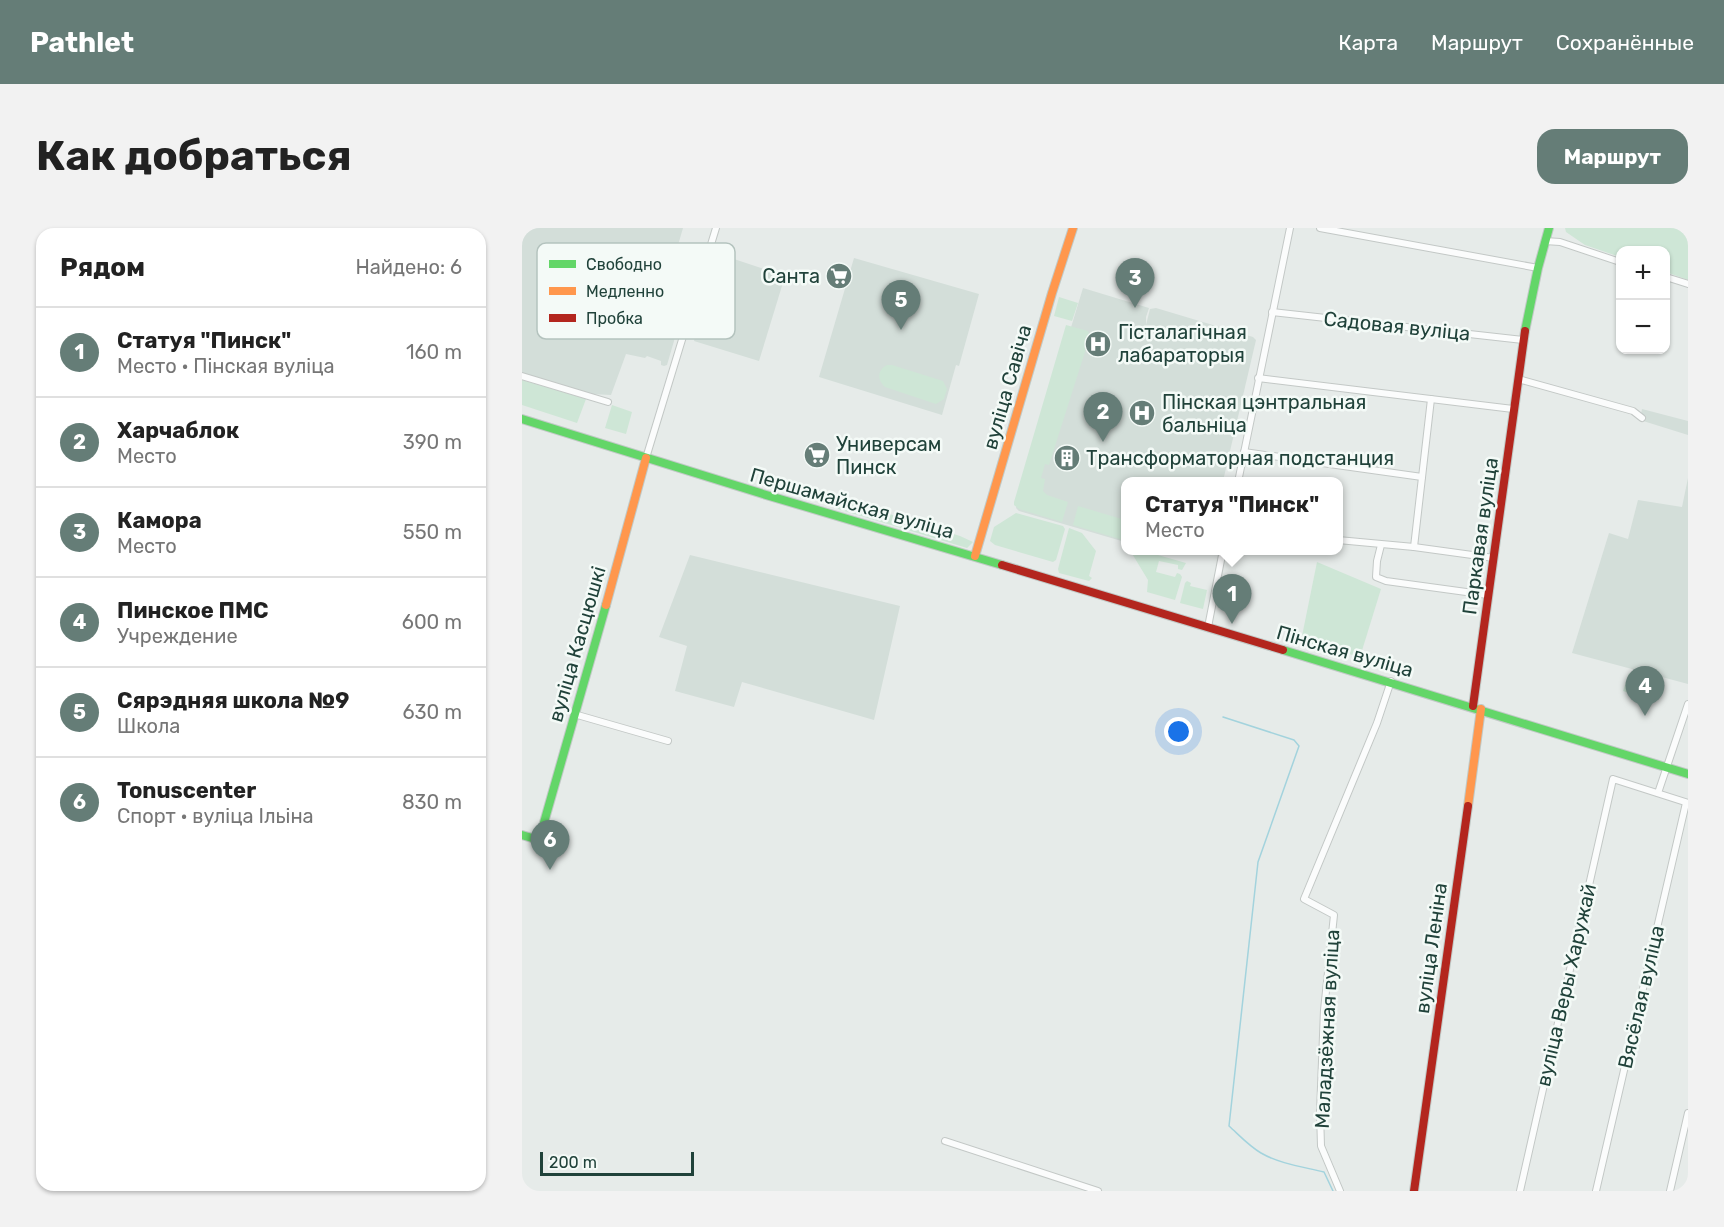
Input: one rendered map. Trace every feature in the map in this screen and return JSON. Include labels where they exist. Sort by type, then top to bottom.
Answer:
[{"type":"street","points":[[711,243],[716,228]]},
{"type":"street","name":"вуліца Савіча","points":[[975,556],[1072,228]]},
{"type":"street","points":[[1239,477],[1290,228]]},
{"type":"street","points":[[1320,228],[1538,268]]},
{"type":"street","name":"Паркавая вуліца","points":[[1477,708],[1474,697],[1523,340],[1548,228]]},
{"type":"street","points":[[1545,241],[1560,242],[1616,261]]},
{"type":"street","points":[[1670,279],[1688,284]]},
{"type":"street","name":"Садовая вуліца","points":[[1272,312],[1523,340]]},
{"type":"street","points":[[646,458],[682,339]]},
{"type":"street","points":[[522,376],[608,402]]},
{"type":"street","points":[[1258,378],[1513,410]]},
{"type":"street","points":[[1518,379],[1633,411],[1642,418]]},
{"type":"street","points":[[1414,547],[1431,399]]},
{"type":"street","name":"Першамайская вуліца","points":[[522,419],[1208,627]]},
{"type":"street","points":[[1244,452],[1422,477]]},
{"type":"street","name":"вуліца Касцюшкі","points":[[522,835],[539,840],[646,458]]},
{"type":"street","points":[[1343,541],[1494,558]]},
{"type":"street","points":[[1381,545],[1376,577],[1386,581],[1488,595]]},
{"type":"street","points":[[1208,627],[1222,555]]},
{"type":"street","name":"Пінская вуліца","points":[[1208,627],[1391,681],[1688,774]]},
{"type":"street","name":"Маладзёжная вуліца","points":[[1340,1191],[1321,1146],[1320,1112],[1324,1010],[1334,915],[1304,899],[1377,723],[1391,681]]},
{"type":"street","points":[[1687,803],[1658,793],[1688,704]]},
{"type":"street","name":"вуліца Леніна","points":[[1414,1191],[1477,708]]},
{"type":"street","name":"вуліца Касцюшкі","points":[[574,714],[668,741]]},
{"type":"street","name":"вуліца Веры Харужай","points":[[1520,1191],[1613,779],[1658,793]]},
{"type":"street","name":"Вясёлая вуліца","points":[[1596,1191],[1687,803]]},
{"type":"street","points":[[1670,1191],[1688,1113]]},
{"type":"street","points":[[945,1142],[1098,1191]]},
{"type":"shaded area","points":[[522,228],[683,228],[679,243],[537,243],[537,339],[674,339],[667,365],[661,365],[661,361],[647,356],[645,358],[626,354],[611,395],[591,394],[522,373]]},
{"type":"shaded area","points":[[854,258],[979,294],[959,366],[956,365],[942,415],[819,377]]},
{"type":"shaded area","points":[[735,259],[785,276],[759,361],[694,341],[695,339],[735,339]]},
{"type":"shaded area","name":"Пінская цэнтральная бальніца","points":[[1083,288],[1149,308],[1146,325],[1150,309],[1156,308],[1253,337],[1256,340],[1224,477],[1121,477],[1121,541],[1019,511],[1016,508]]},
{"type":"shaded area","points":[[1642,409],[1688,421],[1688,435],[1640,420]]},
{"type":"shaded area","points":[[1688,478],[1688,684],[1572,653],[1609,533],[1628,539],[1638,500],[1682,507]]},
{"type":"shaded area","points":[[690,555],[900,606],[874,720],[742,682],[734,707],[675,691],[687,646],[659,637]]},
{"type":"green space","points":[[1565,228],[1688,228],[1688,280],[1670,273],[1670,246],[1616,246],[1616,256],[1585,245],[1566,232]]},
{"type":"green space","points":[[1059,297],[1078,303],[1072,321],[1054,316]]},
{"type":"green space","points":[[1066,325],[1088,331],[1090,336],[1049,465],[1045,464],[1041,478],[1045,479],[1043,491],[1047,495],[1068,502],[1062,522],[1019,509],[1014,502]]},
{"type":"green space","points":[[887,365],[943,381],[947,389],[944,399],[936,404],[885,387],[879,375]]},
{"type":"green space","points":[[522,380],[586,399],[577,423],[522,405]]},
{"type":"green space","points":[[612,405],[632,412],[626,434],[605,428]]},
{"type":"green space","points":[[836,494],[848,501],[973,542],[967,548],[835,508],[833,502]]},
{"type":"green space","points":[[1078,506],[1121,519],[1121,539],[1073,525]]},
{"type":"green space","points":[[1016,513],[1063,526],[1065,529],[1056,560],[1053,562],[995,545],[990,541],[994,527]]},
{"type":"green space","points":[[1069,528],[1082,533],[1096,551],[1089,576],[1092,578],[1089,581],[1059,573],[1058,569]]},
{"type":"green space","points":[[1133,555],[1158,555],[1186,563],[1182,570],[1178,569],[1178,565],[1159,561],[1156,572],[1175,577],[1177,573],[1182,577],[1175,600],[1147,592],[1148,580]]},
{"type":"green space","points":[[1317,562],[1381,589],[1360,657],[1301,641]]},
{"type":"green space","points":[[1187,581],[1191,583],[1190,586],[1207,590],[1203,609],[1180,603]]},
{"type":"green space","points":[[1629,673],[1659,683],[1653,701],[1623,691]]},
{"type":"waterway","points":[[1223,717],[1294,740],[1299,746],[1258,862],[1229,1126],[1252,1147],[1268,1157],[1324,1172],[1333,1191]]},
{"type":"traffic: fast","points":[[1525,331],[1549,228]]},
{"type":"traffic: fast","points":[[522,419],[1002,565]]},
{"type":"traffic: fast","points":[[522,835],[539,840],[606,605]]},
{"type":"traffic: fast","points":[[1283,650],[1688,774]]},
{"type":"traffic: slow","points":[[975,556],[1073,228]]},
{"type":"traffic: slow","points":[[606,605],[646,458]]},
{"type":"traffic: slow","points":[[1468,806],[1481,709]]},
{"type":"traffic: jam","points":[[1473,706],[1525,331]]},
{"type":"traffic: jam","points":[[1002,565],[1283,650]]},
{"type":"traffic: jam","points":[[1414,1191],[1468,806]]},
{"type":"place","name":"Санта","points":[[839,276]]},
{"type":"place","name":"Камора","points":[[1135,308]]},
{"type":"place","name":"Сярэдняя школа №9","points":[[901,330]]},
{"type":"place","name":"Гісталагічная лабараторыя","points":[[1098,344]]},
{"type":"place","name":"Пінская цэнтральная бальніца","points":[[1142,413]]},
{"type":"place","name":"Харчаблок","points":[[1103,442]]},
{"type":"place","name":"Универсам Пинск","points":[[817,455]]},
{"type":"place","name":"Трансформаторная подстанция","points":[[1067,458]]},
{"type":"place","name":"Статуя \"Пинск\"","points":[[1232,624]]},
{"type":"place","name":"Пинское ПМС","points":[[1645,716]]},
{"type":"place","name":"Tonuscenter","points":[[550,870]]}]
